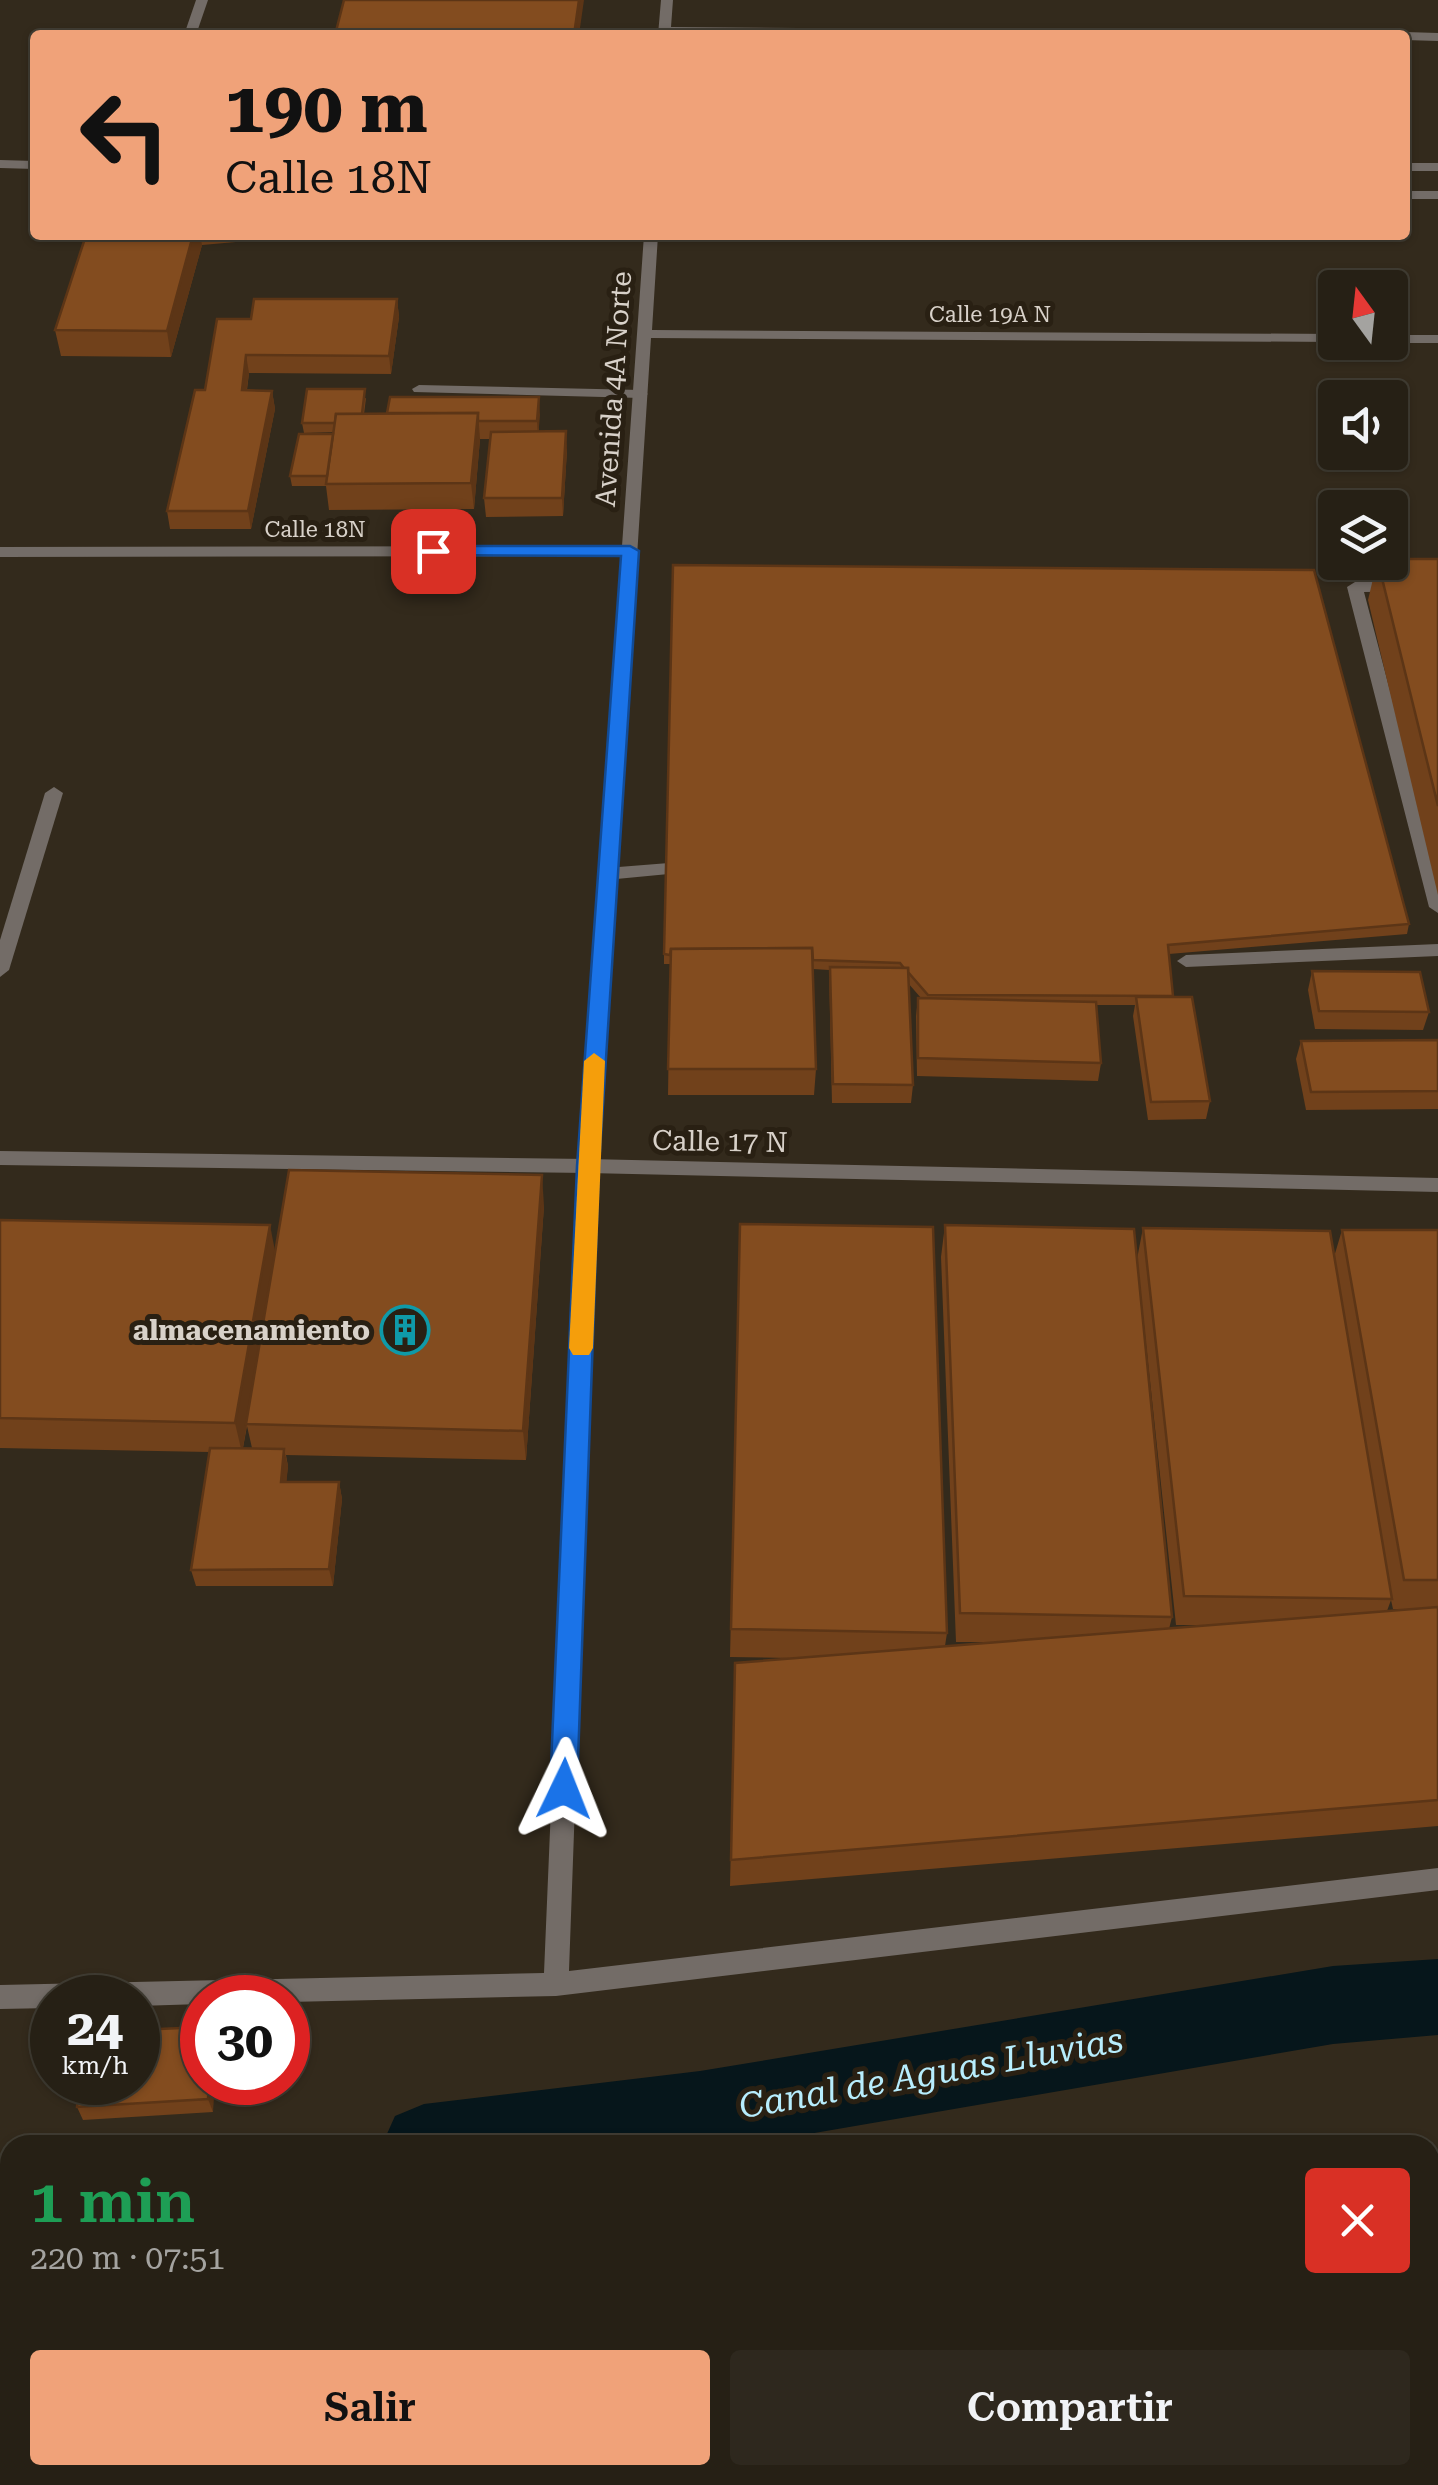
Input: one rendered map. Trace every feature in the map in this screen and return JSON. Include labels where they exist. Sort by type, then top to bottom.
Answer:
[{"type":"street","points":[[192,30],[202,0]]},
{"type":"street","points":[[664,30],[667,0]]},
{"type":"street","points":[[1410,36],[1438,37]]},
{"type":"street","points":[[0,164],[30,165]]},
{"type":"street","points":[[1410,166],[1438,167]]},
{"type":"street","points":[[1410,194],[1438,195]]},
{"type":"street","name":"Avenida 4A Norte","points":[[556,1984],[588,1166],[651,240]]},
{"type":"street","name":"Calle 19A N","points":[[645,334],[1318,338]]},
{"type":"street","points":[[1408,339],[1438,339]]},
{"type":"street","points":[[419,389],[641,394]]},
{"type":"street","name":"Calle 18N","points":[[0,552],[630,551]]},
{"type":"street","points":[[1438,586],[1355,587],[1438,907]]},
{"type":"street","points":[[0,970],[54,793]]},
{"type":"street","points":[[606,874],[712,863]]},
{"type":"street","points":[[1186,961],[1438,950]]},
{"type":"street","name":"Calle 17 N","points":[[0,1158],[588,1166],[1438,1185]]},
{"type":"street","points":[[0,1997],[556,1984],[1438,1879]]},
{"type":"building","points":[[344,0],[579,0],[575,30],[336,30]]},
{"type":"building","points":[[84,240],[192,240],[167,331],[55,330]]},
{"type":"building","points":[[254,299],[397,299],[389,356],[246,355],[242,390],[272,391],[248,511],[167,511],[195,390],[205,390],[217,319],[251,319]]},
{"type":"building","points":[[307,389],[365,389],[362,414],[336,414],[335,423],[302,423]]},
{"type":"building","points":[[390,397],[539,397],[537,421],[478,421],[478,413],[387,413]]},
{"type":"building","points":[[478,413],[471,483],[326,484],[336,414]]},
{"type":"building","points":[[566,431],[562,498],[484,498],[491,432]]},
{"type":"building","points":[[299,434],[333,434],[327,476],[290,476]]},
{"type":"building","points":[[1408,559],[1438,559],[1438,806],[1382,580],[1408,580]]},
{"type":"building","points":[[673,565],[1314,570],[1409,924],[1168,945],[1173,996],[928,995],[900,963],[813,960],[812,948],[671,949],[670,955],[664,954]]},
{"type":"building","points":[[812,948],[816,1069],[668,1069],[671,949]]},
{"type":"building","points":[[830,967],[908,968],[913,1085],[833,1084]]},
{"type":"building","points":[[1312,971],[1420,972],[1429,1012],[1319,1011]]},
{"type":"building","points":[[1136,997],[1192,997],[1210,1101],[1151,1102]]},
{"type":"building","points":[[918,998],[1096,1002],[1101,1063],[918,1058]]},
{"type":"building","points":[[1438,1040],[1438,1091],[1311,1092],[1301,1041]]},
{"type":"building","name":"almacenamiento","points":[[289,1170],[542,1175],[523,1431],[246,1424]]},
{"type":"building","points":[[0,1220],[270,1225],[235,1423],[0,1418]]},
{"type":"building","points":[[740,1224],[933,1227],[947,1633],[731,1629]]},
{"type":"building","points":[[945,1225],[1134,1229],[1172,1617],[960,1613]]},
{"type":"building","points":[[1143,1228],[1330,1231],[1392,1599],[1184,1596]]},
{"type":"building","points":[[1342,1230],[1438,1230],[1438,1580],[1404,1580]]},
{"type":"building","points":[[210,1448],[284,1449],[281,1482],[339,1482],[329,1569],[191,1570]]},
{"type":"building","points":[[1438,1607],[1438,1800],[731,1860],[735,1663]]},
{"type":"building","points":[[180,2028],[180,2101],[160,2102],[160,2029]]},
{"type":"waterway","name":"Canal de Aguas Lluvias","points":[[508,2135],[700,2112],[1333,2005],[1438,1997]]},
{"type":"slow traffic","points":[[581,1348],[594,1061]]},
{"type":"place","name":"almacenamiento","points":[[405,1330]]},
{"type":"route","points":[[433,551],[630,551],[588,1166],[564,1789]]}]
